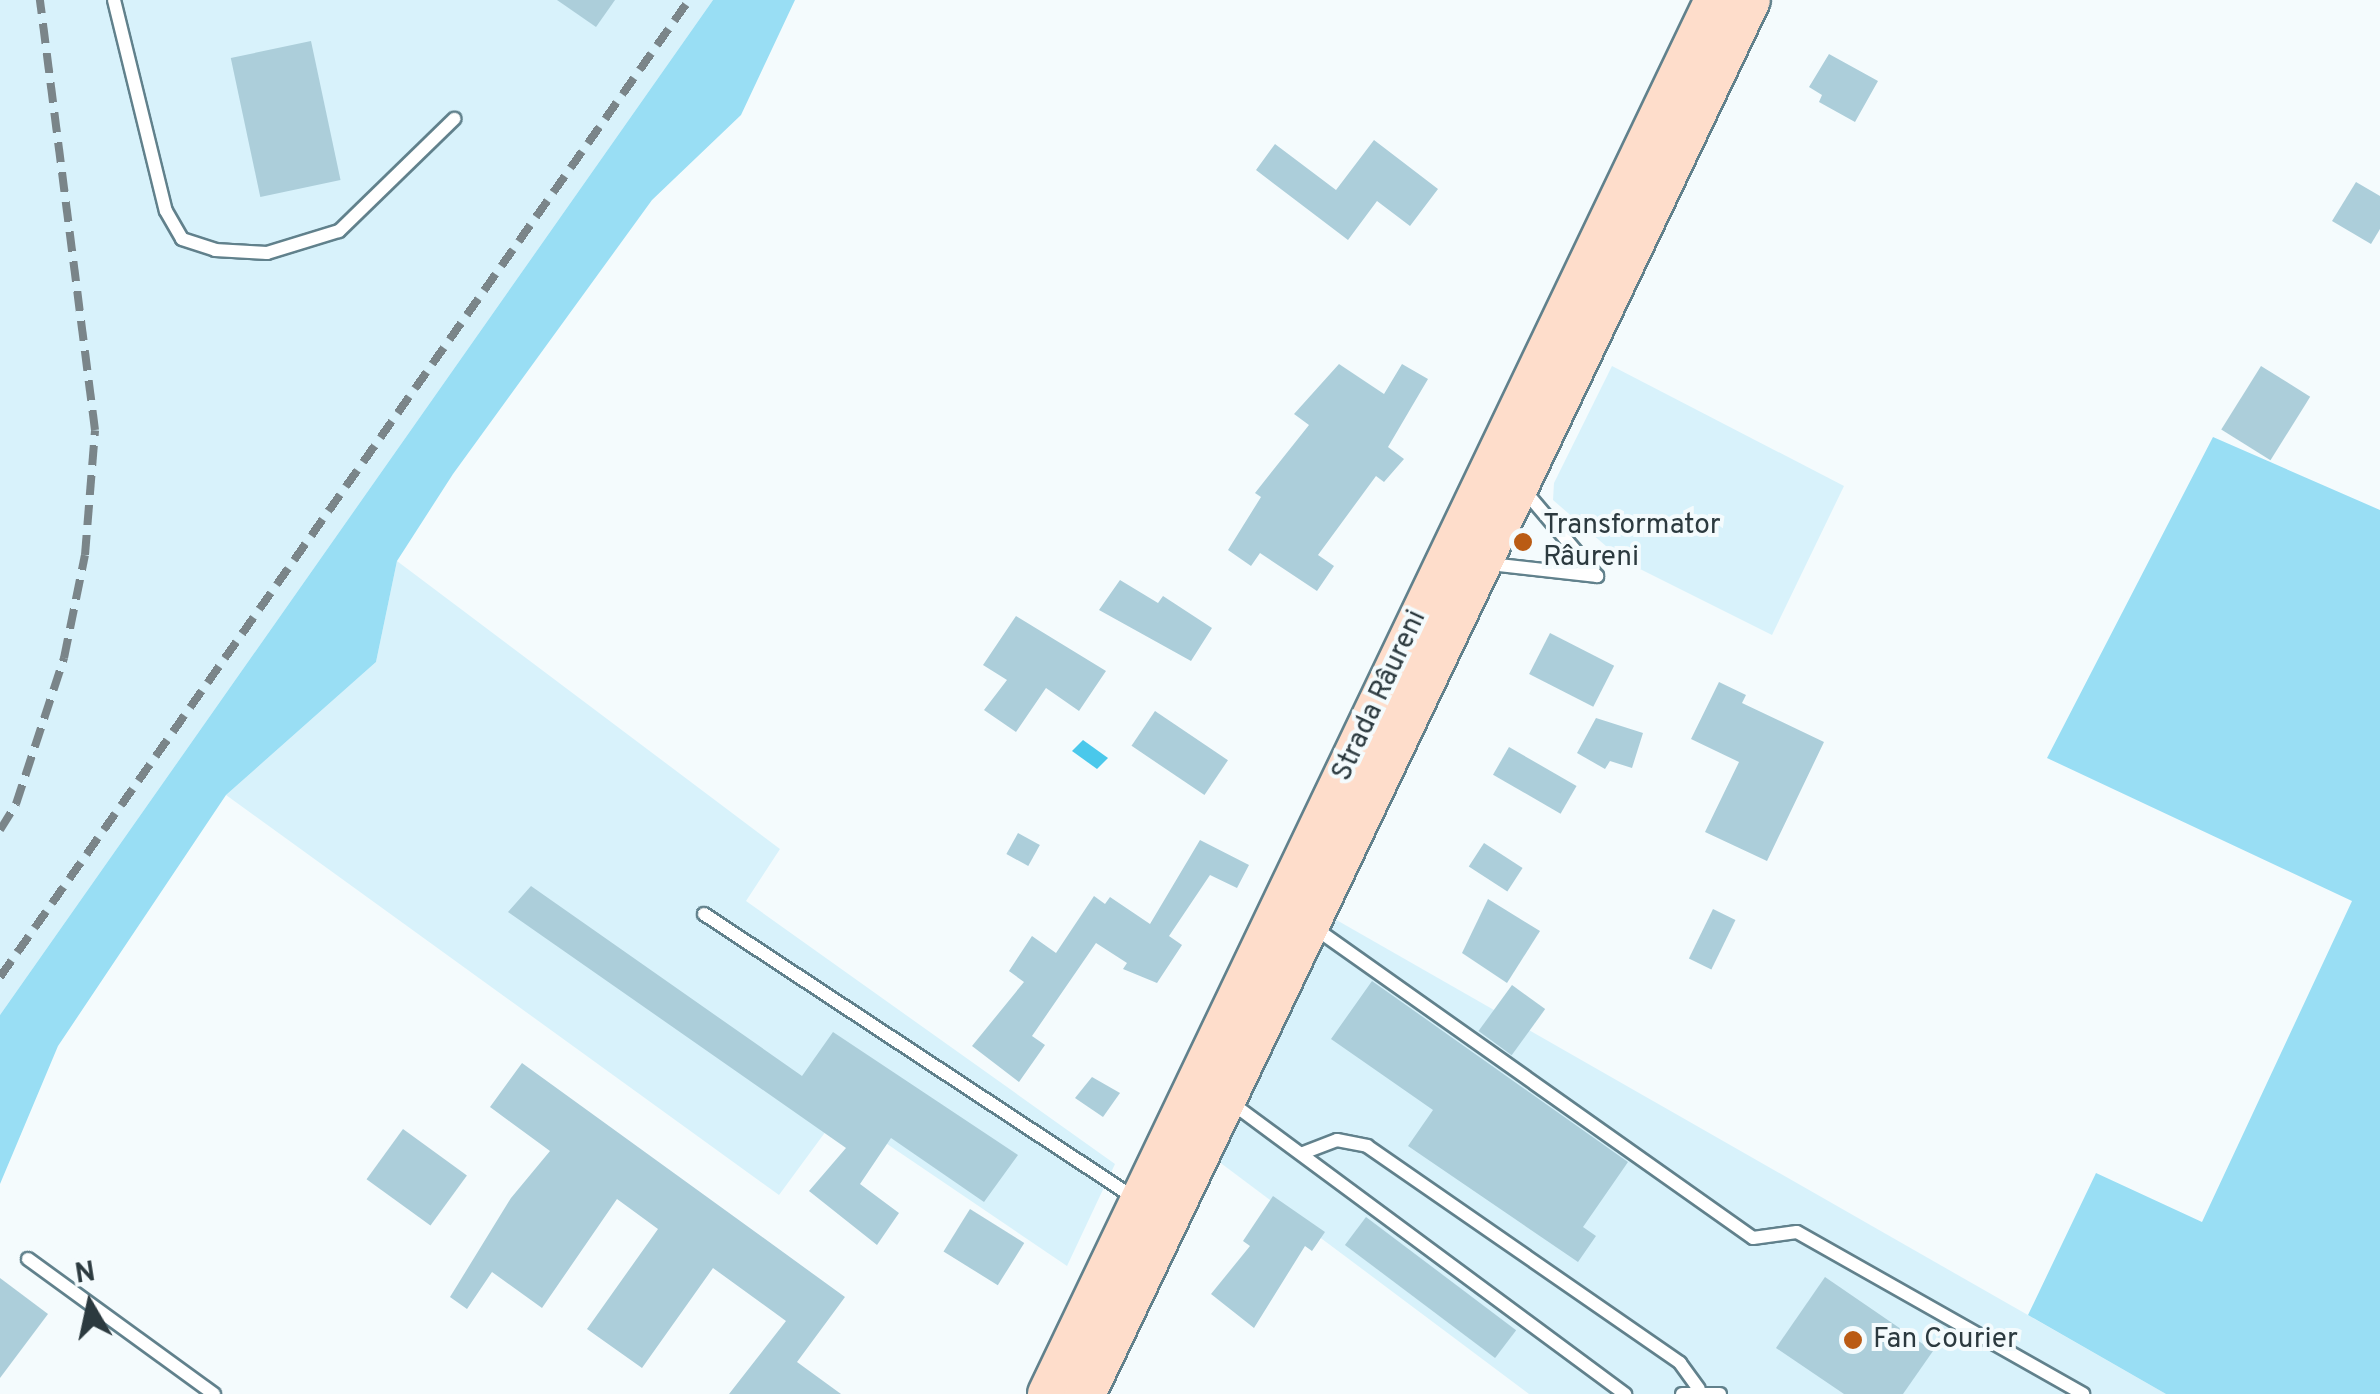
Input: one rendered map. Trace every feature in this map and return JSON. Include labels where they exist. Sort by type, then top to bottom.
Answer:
[{"type":"main road","name":"Strada Râureni","points":[[1048,1394],[1715,0]]},
{"type":"main road","name":"Strada Râureni","points":[[1085,1394],[1222,1097],[1750,0]]},
{"type":"lane","points":[[114,0],[166,211],[182,240],[216,250],[267,253],[339,231],[454,120]]},
{"type":"lane","points":[[1478,563],[1597,576],[1517,482]]},
{"type":"lane","points":[[704,914],[1139,1202]]},
{"type":"lane","points":[[1306,922],[1753,1238],[1797,1232],[2084,1394]]},
{"type":"lane","points":[[1222,1097],[1304,1153],[1625,1394]]},
{"type":"lane","points":[[1304,1153],[1337,1140],[1367,1146],[1680,1363],[1699,1389]]},
{"type":"lane","points":[[28,1259],[214,1394]]},
{"type":"lane","points":[[1682,1394],[1699,1389],[1720,1394]]},
{"type":"shaded area","points":[[0,0],[713,0],[0,1015]]},
{"type":"shaded area","points":[[713,0],[795,0],[741,115],[652,200],[453,474],[397,561],[376,662],[226,795],[58,1046],[0,1184],[0,1015]]},
{"type":"shaded area","points":[[1612,366],[1844,486],[1772,635],[1622,560],[1553,500],[1554,483]]},
{"type":"shaded area","points":[[2213,437],[2380,510],[2380,1394],[2166,1394],[2028,1315],[2096,1173],[2202,1222],[2352,901],[2047,758]]},
{"type":"shaded area","points":[[397,561],[780,849],[746,901],[1115,1164],[1067,1266],[840,1112],[779,1195],[226,795],[376,662]]},
{"type":"shaded area","points":[[1083,740],[1108,758],[1097,769],[1072,751]]},
{"type":"shaded area","points":[[1326,914],[2166,1394],[1529,1394],[1210,1155]]},
{"type":"building","points":[[557,0],[615,0],[596,27]]},
{"type":"building","points":[[311,41],[341,180],[260,197],[231,58]]},
{"type":"building","points":[[1829,54],[1878,81],[1855,122],[1819,102],[1822,95],[1809,87]]},
{"type":"building","points":[[1374,140],[1438,189],[1410,226],[1377,201],[1348,240],[1256,170],[1275,144],[1336,190]]},
{"type":"building","points":[[2356,182],[2380,196],[2380,229],[2371,244],[2332,221]]},
{"type":"building","points":[[1339,364],[1384,394],[1402,364],[1428,379],[1388,447],[1404,459],[1384,482],[1376,476],[1318,555],[1334,566],[1317,591],[1260,553],[1251,566],[1228,550],[1261,497],[1255,493],[1309,425],[1294,414]]},
{"type":"building","points":[[2261,366],[2310,397],[2270,460],[2221,430]]},
{"type":"building","points":[[1120,580],[1158,603],[1163,596],[1212,628],[1191,661],[1099,610]]},
{"type":"building","points":[[1016,616],[1106,671],[1079,711],[1046,688],[1016,732],[984,710],[1007,680],[983,665]]},
{"type":"building","points":[[1550,633],[1614,666],[1593,707],[1529,674]]},
{"type":"building","points":[[1719,682],[1746,695],[1742,703],[1824,742],[1767,861],[1705,832],[1739,762],[1691,739]]},
{"type":"building","points":[[1155,711],[1228,760],[1204,795],[1132,746]]},
{"type":"building","points":[[1596,718],[1643,733],[1632,768],[1610,761],[1605,769],[1577,753]]},
{"type":"building","points":[[1509,747],[1577,786],[1561,814],[1493,775]]},
{"type":"building","points":[[1018,833],[1040,845],[1028,866],[1006,854]]},
{"type":"building","points":[[1200,840],[1249,865],[1237,888],[1210,875],[1169,936],[1182,945],[1157,983],[1123,969],[1127,963],[1096,943],[1032,1036],[1045,1045],[1019,1082],[972,1046],[1024,982],[1009,971],[1032,936],[1056,953],[1094,896],[1105,904],[1110,897],[1150,924]]},
{"type":"building","points":[[1484,843],[1523,868],[1507,892],[1469,866]]},
{"type":"building","points":[[531,886],[802,1076],[833,1032],[1018,1155],[984,1202],[891,1138],[860,1184],[899,1213],[877,1245],[809,1191],[846,1148],[508,912]]},
{"type":"building","points":[[1488,899],[1540,931],[1507,983],[1462,953]]},
{"type":"building","points":[[1713,909],[1735,920],[1711,969],[1689,958]]},
{"type":"building","points":[[1372,981],[1628,1162],[1583,1227],[1596,1236],[1578,1262],[1408,1146],[1433,1110],[1331,1039]]},
{"type":"building","points":[[1512,985],[1545,1009],[1512,1055],[1478,1031]]},
{"type":"building","points":[[522,1063],[845,1297],[797,1362],[841,1394],[729,1394],[786,1321],[713,1268],[642,1368],[587,1329],[658,1229],[617,1199],[542,1308],[492,1272],[467,1309],[450,1297],[511,1198],[550,1151],[490,1107]]},
{"type":"building","points":[[1092,1077],[1120,1093],[1103,1117],[1075,1098]]},
{"type":"building","points":[[403,1129],[467,1175],[430,1226],[367,1179]]},
{"type":"building","points":[[1273,1196],[1325,1232],[1312,1251],[1305,1246],[1254,1328],[1211,1294],[1250,1246],[1243,1241]]},
{"type":"building","points":[[970,1209],[1024,1243],[998,1285],[944,1251]]},
{"type":"building","points":[[1366,1217],[1516,1330],[1495,1358],[1345,1245]]},
{"type":"building","points":[[1825,1277],[1933,1351],[1903,1394],[1844,1394],[1776,1348]]},
{"type":"building","points":[[0,1278],[48,1314],[0,1378]]},
{"type":"railway","points":[[0,830],[16,804],[64,658],[85,555],[95,430],[40,0]]},
{"type":"railway","points":[[0,977],[689,0]]},
{"type":"place","name":"Transformator Râureni","points":[[1523,542]]},
{"type":"place","name":"Fan Courier","points":[[1853,1340]]}]
